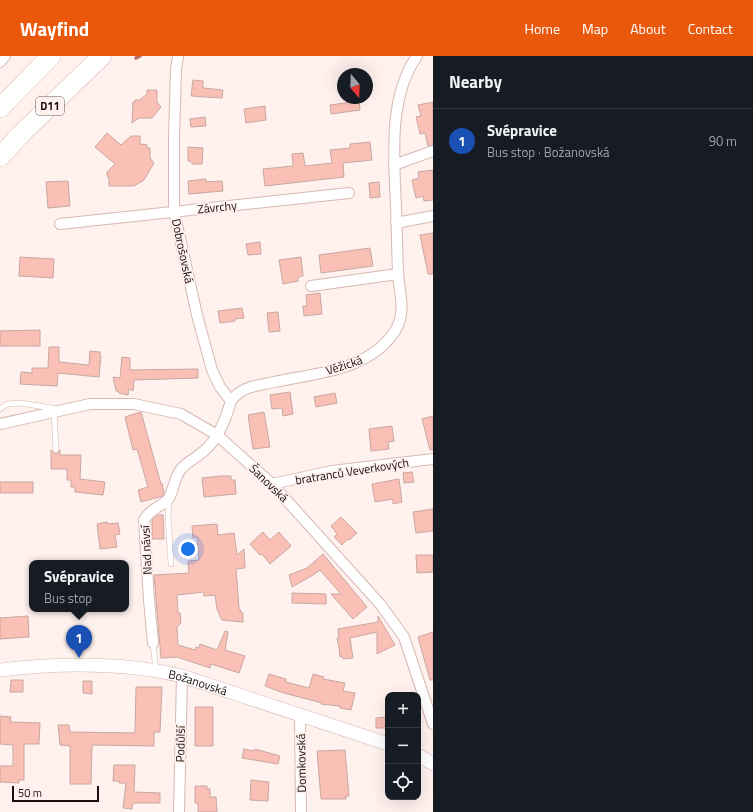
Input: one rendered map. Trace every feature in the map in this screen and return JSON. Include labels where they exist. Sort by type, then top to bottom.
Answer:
[{"type":"highway","name":"D11","points":[[0,108],[51,56]]},
{"type":"highway","name":"D11","points":[[0,156],[102,56]]},
{"type":"street","points":[[0,62],[5,56]]},
{"type":"street","name":"Dobrošovská","points":[[178,56],[176,69],[174,138],[174,212],[197,315],[212,370],[220,387],[231,401]]},
{"type":"street","name":"Věžická","points":[[231,401],[236,394],[243,390],[360,362],[376,352],[395,330],[402,316],[402,301],[398,274],[394,130],[402,89],[411,65],[417,56]]},
{"type":"street","points":[[394,165],[433,151]]},
{"type":"street","name":"Závrchy","points":[[60,224],[349,193]]},
{"type":"street","points":[[396,223],[433,216]]},
{"type":"street","points":[[311,286],[398,274]]},
{"type":"street","points":[[169,498],[175,479],[181,469],[206,450],[217,435],[227,414],[231,401]]},
{"type":"street","name":"Šanovská","points":[[0,424],[90,404],[134,404],[181,414],[217,435],[272,484],[380,604],[404,637],[433,724]]},
{"type":"street","name":"bratranců Veverkových","points":[[272,484],[332,472],[433,459]]},
{"type":"street","name":"Nad návsí","points":[[153,643],[144,520],[148,513],[169,498]]},
{"type":"street","name":"Božanovská","points":[[0,670],[65,665],[156,670],[182,676],[385,743]]},
{"type":"street","name":"Podůlší","points":[[179,812],[182,676]]},
{"type":"street","name":"Domkovská","points":[[300,715],[301,812]]},
{"type":"street","points":[[421,757],[433,764]]},
{"type":"lane","points":[[0,409],[7,404],[21,403],[58,411],[56,450]]},
{"type":"lane","points":[[169,498],[168,517],[171,564]]},
{"type":"lane","name":"Nad návsí","points":[[153,643],[156,670]]},
{"type":"building","points":[[193,80],[203,81],[203,88],[223,90],[222,98],[191,96]]},
{"type":"building","points":[[147,90],[157,90],[157,102],[161,107],[152,118],[139,118],[132,123],[133,102],[135,102],[135,100],[140,100],[147,94]]},
{"type":"building","points":[[433,102],[433,145],[428,146],[425,133],[420,134],[416,117],[421,116],[418,105]]},
{"type":"building","points":[[359,104],[360,110],[331,114],[330,105]]},
{"type":"building","points":[[265,106],[266,120],[246,123],[244,109]]},
{"type":"building","points":[[205,117],[206,126],[191,127],[190,119]]},
{"type":"building","points":[[107,133],[121,145],[131,136],[140,136],[140,144],[147,145],[147,148],[150,148],[150,158],[154,163],[144,180],[134,186],[109,186],[107,172],[115,164],[95,147]]},
{"type":"building","points":[[370,142],[372,160],[343,163],[344,177],[265,186],[263,169],[293,166],[292,154],[303,153],[305,166],[332,163],[330,150],[350,148],[350,144]]},
{"type":"building","points":[[188,147],[203,148],[202,164],[192,164],[192,162],[188,161]]},
{"type":"building","points":[[433,170],[433,200],[424,201],[423,196],[416,198],[412,180],[419,178],[418,172]]},
{"type":"building","points":[[206,179],[206,182],[222,181],[223,191],[189,194],[188,181]]},
{"type":"building","points":[[68,181],[70,206],[48,208],[46,182]]},
{"type":"building","points":[[379,182],[380,197],[370,198],[369,183]]},
{"type":"building","points":[[433,233],[433,274],[428,274],[420,235]]},
{"type":"building","points":[[260,242],[261,254],[248,255],[246,244]]},
{"type":"building","points":[[370,248],[373,266],[321,273],[319,255]]},
{"type":"building","points":[[20,257],[54,259],[53,278],[19,276]]},
{"type":"building","points":[[301,257],[303,276],[298,277],[298,281],[283,284],[279,260]]},
{"type":"building","points":[[320,293],[322,314],[304,316],[303,306],[307,306],[306,295]]},
{"type":"building","points":[[242,308],[244,318],[220,323],[218,311]]},
{"type":"building","points":[[278,312],[280,331],[269,332],[267,313]]},
{"type":"building","points":[[40,330],[40,346],[0,346],[0,331]]},
{"type":"building","points":[[49,347],[59,347],[59,362],[89,365],[90,351],[100,352],[99,377],[58,373],[57,386],[20,384],[21,372],[32,373],[32,368],[48,368]]},
{"type":"building","points":[[122,357],[130,358],[130,370],[198,369],[198,378],[134,380],[133,391],[129,389],[128,395],[119,393],[116,391],[113,377],[120,378]]},
{"type":"building","points":[[290,392],[293,414],[283,416],[282,408],[272,409],[270,395]]},
{"type":"building","points":[[335,393],[337,403],[316,407],[314,397]]},
{"type":"building","points":[[141,412],[164,493],[163,496],[141,502],[138,490],[148,487],[137,449],[133,450],[125,417]]},
{"type":"building","points":[[264,412],[270,447],[253,449],[248,415]]},
{"type":"building","points":[[433,416],[433,450],[430,450],[422,419]]},
{"type":"building","points":[[392,426],[394,441],[388,442],[389,449],[371,451],[369,429]]},
{"type":"building","points":[[51,450],[56,454],[60,450],[60,455],[81,455],[80,479],[105,482],[103,495],[75,492],[75,487],[71,487],[71,480],[67,480],[67,469],[51,469]]},
{"type":"building","points":[[412,472],[414,482],[404,483],[403,473]]},
{"type":"building","points":[[231,476],[231,480],[235,480],[236,494],[204,497],[202,478]]},
{"type":"building","points":[[399,479],[402,502],[393,504],[393,499],[375,502],[372,484]]},
{"type":"building","points":[[0,482],[33,482],[33,493],[0,493]]},
{"type":"building","points":[[433,509],[433,531],[416,533],[413,512]]},
{"type":"building","points":[[158,515],[163,515],[164,539],[152,539],[152,520]]},
{"type":"building","points":[[341,517],[357,533],[342,545],[334,537],[337,534],[331,526]]},
{"type":"building","points":[[107,522],[107,524],[118,523],[120,534],[115,535],[117,547],[100,549],[97,524]]},
{"type":"building","points":[[217,524],[218,535],[234,533],[237,555],[244,549],[245,568],[236,569],[239,608],[243,614],[243,622],[222,620],[217,609],[215,595],[204,596],[204,592],[177,595],[178,613],[180,613],[181,623],[177,627],[178,645],[195,650],[196,647],[199,648],[200,644],[217,650],[225,631],[228,632],[225,650],[245,656],[239,673],[211,664],[210,668],[177,657],[161,658],[154,575],[189,573],[188,561],[199,560],[197,537],[193,538],[192,526]]},
{"type":"building","points":[[263,532],[270,540],[279,532],[291,546],[270,564],[262,554],[260,555],[250,544]]},
{"type":"building","points":[[323,554],[367,607],[353,619],[331,594],[341,594],[320,570],[292,587],[289,575],[307,568]]},
{"type":"building","points":[[416,555],[433,555],[433,572],[417,573]]},
{"type":"building","points":[[292,593],[326,594],[326,604],[292,603]]},
{"type":"building","points":[[28,616],[29,637],[0,639],[0,618]]},
{"type":"building","points":[[378,616],[395,645],[377,654],[377,632],[350,638],[353,658],[343,659],[342,656],[340,657],[337,638],[339,638],[338,629],[378,622]]},
{"type":"building","points":[[433,632],[433,680],[430,680],[418,637]]},
{"type":"building","points":[[269,674],[286,679],[286,682],[309,688],[313,674],[324,677],[323,679],[345,683],[343,691],[355,693],[351,710],[340,708],[340,706],[321,704],[322,703],[284,693],[265,686]]},
{"type":"building","points":[[11,680],[23,680],[23,692],[10,692]]},
{"type":"building","points":[[83,681],[92,681],[92,694],[83,693]]},
{"type":"building","points":[[136,687],[162,687],[160,732],[154,732],[154,746],[92,745],[91,784],[70,784],[70,746],[60,745],[58,725],[69,725],[70,732],[135,733]]},
{"type":"building","points":[[195,707],[213,707],[213,746],[195,746]]},
{"type":"building","points":[[0,716],[11,717],[10,722],[40,723],[39,744],[24,744],[24,780],[19,780],[19,783],[0,782],[0,766],[13,766],[13,745],[0,744]]},
{"type":"building","points":[[385,717],[385,728],[376,728],[376,718]]},
{"type":"building","points":[[244,749],[254,751],[255,749],[280,756],[278,764],[242,758]]},
{"type":"building","points":[[345,750],[349,796],[346,796],[346,799],[321,799],[317,751]]},
{"type":"building","points":[[114,765],[135,765],[134,792],[160,793],[160,803],[133,803],[132,809],[123,808],[126,783],[113,781]]},
{"type":"building","points":[[251,780],[269,782],[268,801],[250,800]]},
{"type":"building","points":[[195,786],[207,786],[207,789],[210,789],[210,797],[216,797],[217,812],[198,812],[198,803],[195,803]]},
{"type":"waterway","points":[[136,58],[140,56]]},
{"type":"place","name":"Svépravice","points":[[79,658]]}]
